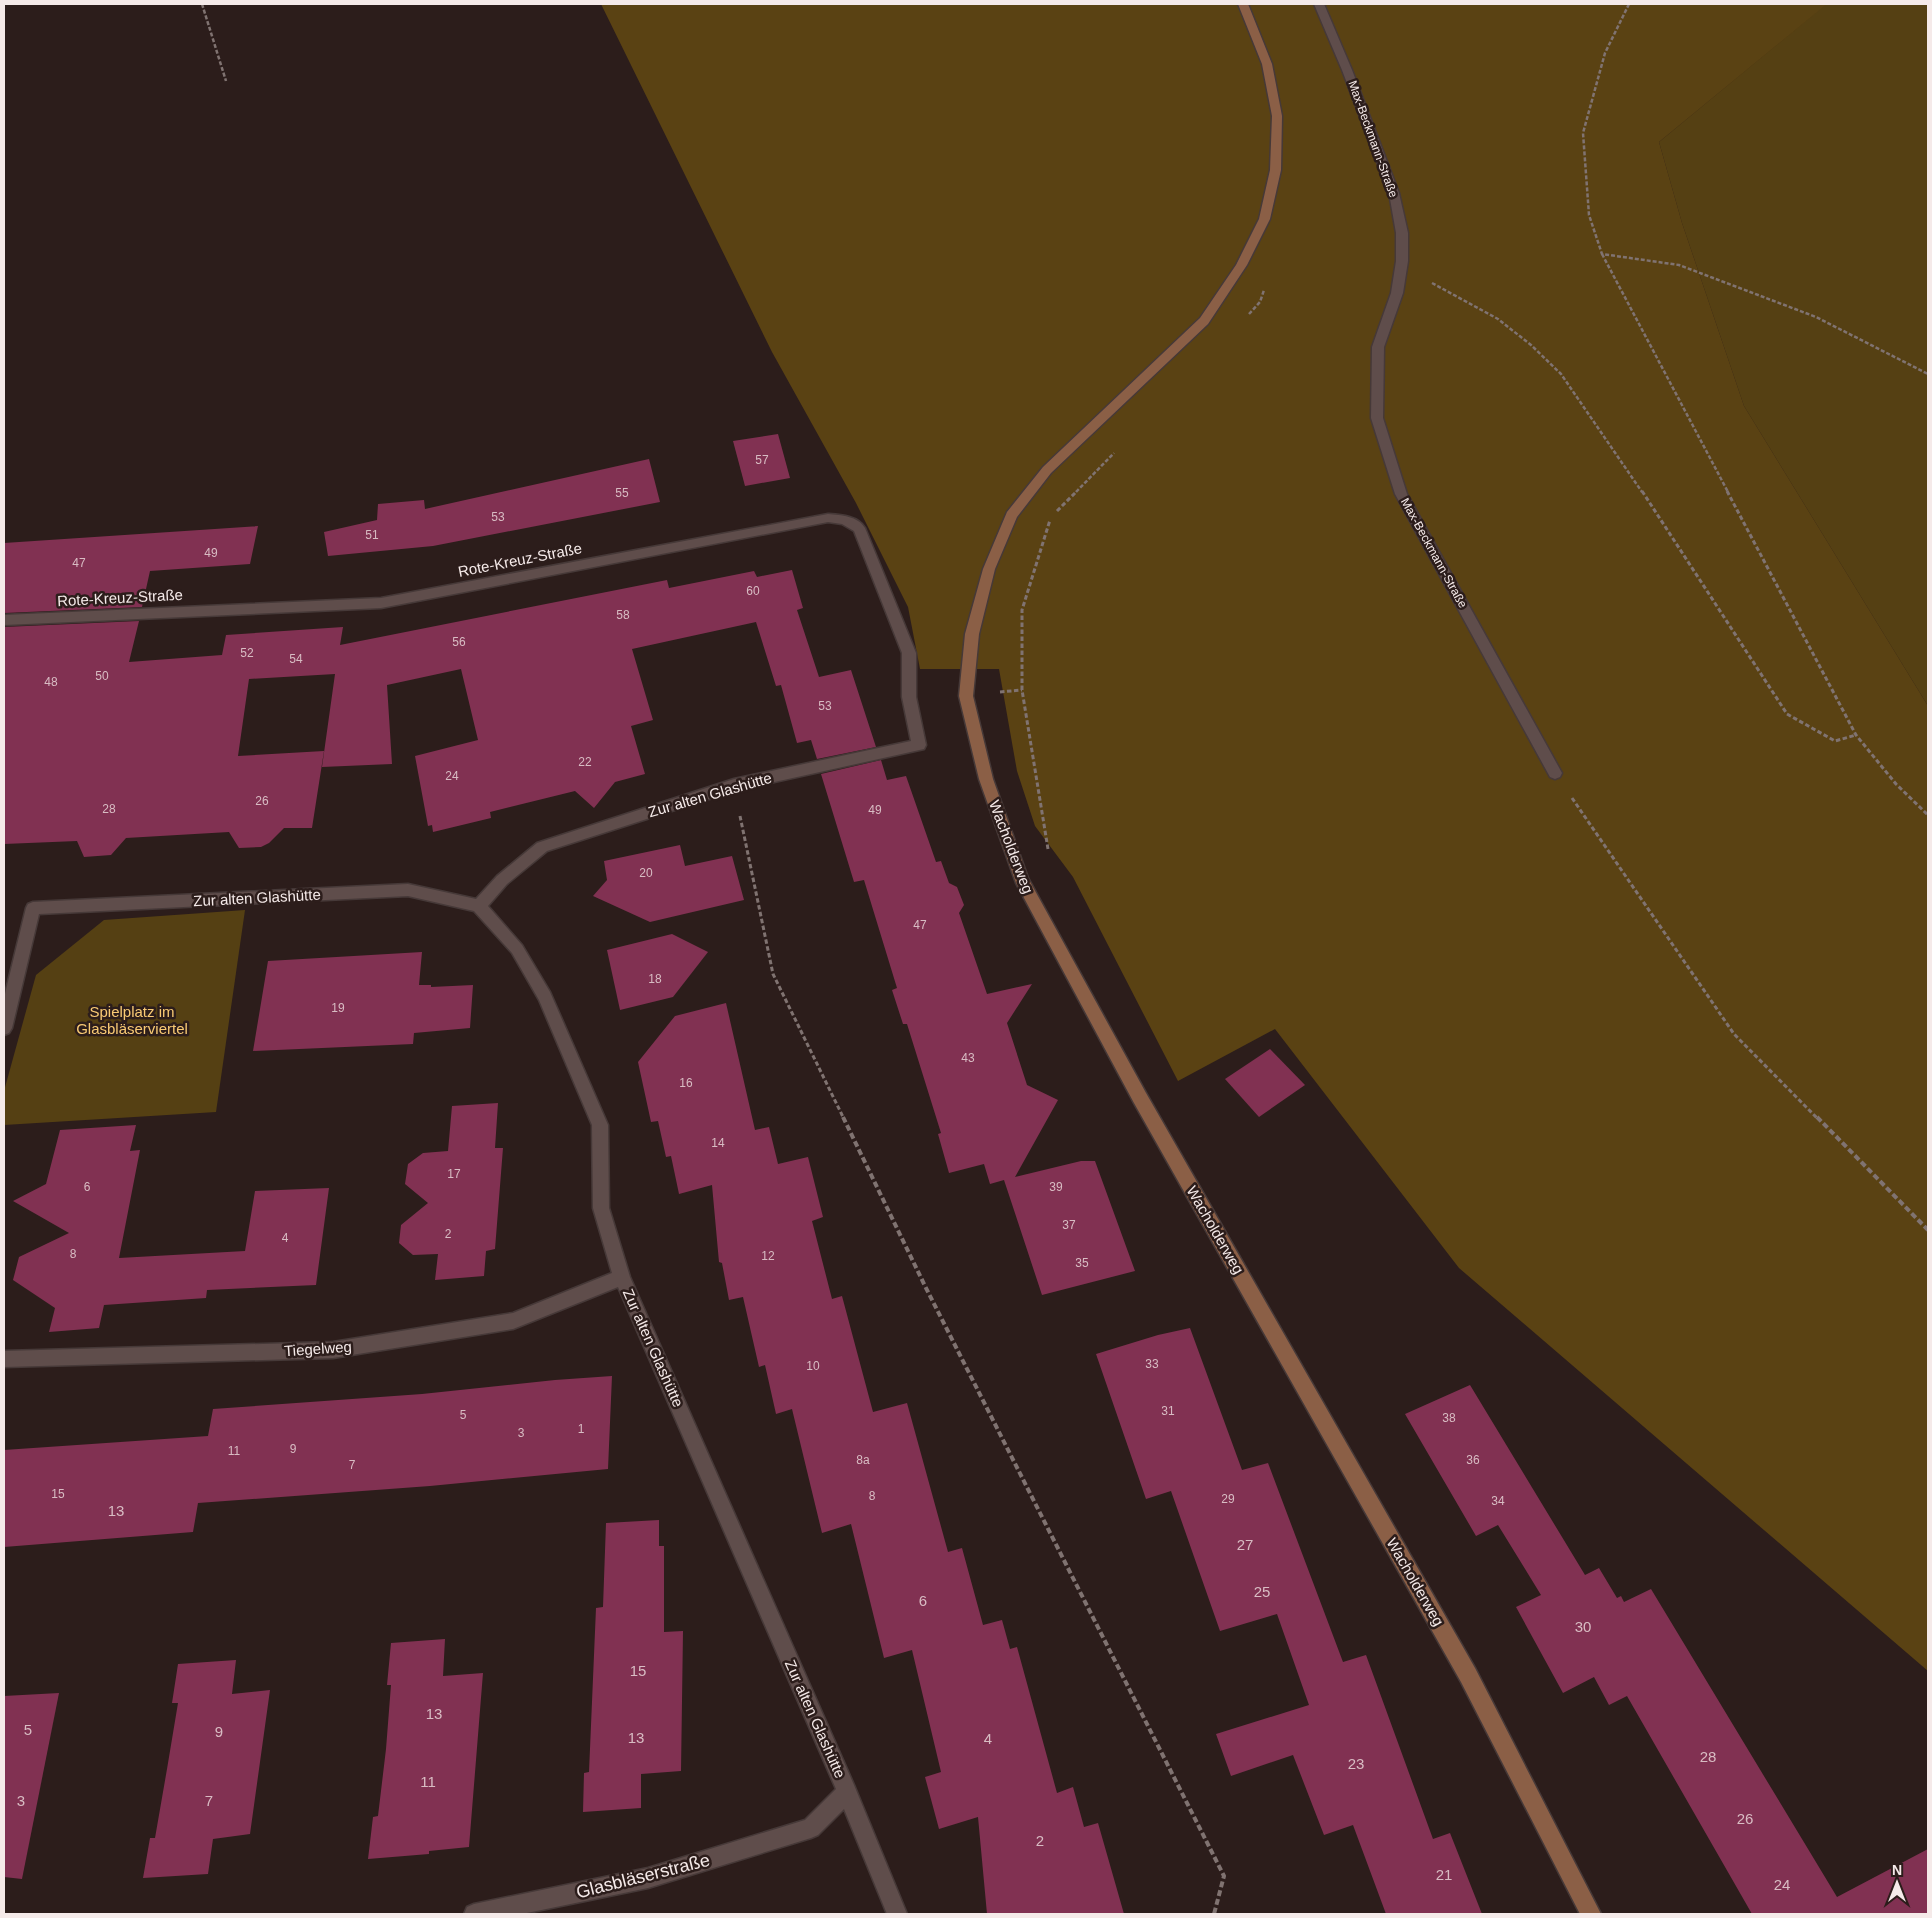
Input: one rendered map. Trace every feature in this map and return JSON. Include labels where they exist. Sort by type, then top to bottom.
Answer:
[{"type":"main road","name":"Wacholderweg","points":[[1244,4],[1267,65],[1278,122],[1276,163],[1269,205],[1256,236],[1224,292],[1204,321],[1047,470],[1011,515],[989,569],[972,634],[966,696],[986,779],[1021,879],[1140,1098],[1468,1675],[1591,1914]]},
{"type":"street","name":"Max-Beckmann-Straße","points":[[1319,4],[1348,70],[1394,193],[1402,233],[1402,262],[1397,293],[1378,347],[1377,418],[1401,494],[1555,772]]},
{"type":"street","name":"Rote-Kreuz-Straße","points":[[4,620],[381,603],[828,518],[845,520],[859,528],[909,653],[909,697]]},
{"type":"street","name":"Zur alten Glashütte","points":[[479,906],[502,880],[542,848],[734,785],[918,745],[909,697]]},
{"type":"street","name":"Zur alten Glashütte","points":[[4,1028],[33,908],[408,890],[479,906],[517,949],[545,997],[600,1125],[601,1208],[622,1277],[847,1792],[897,1914]]},
{"type":"street","name":"Tiegelweg","points":[[4,1359],[334,1350],[513,1321],[622,1277]]},
{"type":"street","name":"Zur alten Glashütte","points":[[811,1828],[847,1792]]},
{"type":"street","name":"Glasbläserstraße","points":[[474,1914],[648,1878],[811,1828]]},
{"type":"path","points":[[202,4],[226,81]]},
{"type":"path","points":[[1629,4],[1605,54],[1583,133],[1589,215],[1602,254],[1856,735],[1896,784],[1928,815]]},
{"type":"path","points":[[1602,254],[1679,265],[1816,317],[1928,374]]},
{"type":"path","points":[[1402,262],[1452,295],[1498,320],[1531,345],[1561,374],[1648,500],[1691,569],[1787,714],[1835,741],[1856,735]]},
{"type":"path","points":[[1049,856],[1022,690],[1022,610],[1050,519]]},
{"type":"path","points":[[1555,772],[1734,1034],[1928,1230]]},
{"type":"path","points":[[734,785],[773,974],[925,1286],[1224,1876],[1214,1914]]},
{"type":"green space","points":[[1826,4],[1928,4],[1928,706],[1744,406],[1682,223],[1659,142]]},
{"type":"green space","name":"Spielplatz im Glasbläserviertel","points":[[245,910],[216,1112],[4,1125],[4,1091],[36,975],[104,920]]},
{"type":"shaded area","points":[[601,4],[1827,4],[1659,142],[1682,223],[1744,406],[1928,706],[1928,1671],[1459,1268],[1275,1029],[1178,1081],[1073,877],[1035,826],[1017,771],[999,669],[920,669],[908,607],[856,503],[772,352]]},
{"type":"building","points":[[778,434],[790,478],[745,486],[733,441]]},
{"type":"building","points":[[649,459],[660,502],[433,546],[328,556],[324,532],[377,520],[378,504],[424,500],[425,509]]},
{"type":"building","points":[[258,526],[250,564],[150,571],[142,607],[4,613],[4,543]]},
{"type":"building","points":[[792,570],[803,608],[797,610],[819,677],[851,670],[876,747],[817,759],[811,740],[797,743],[781,685],[776,686],[756,622],[632,649],[653,720],[631,726],[645,774],[615,782],[594,808],[575,791],[490,812],[491,818],[433,832],[432,825],[428,826],[415,756],[478,740],[461,669],[387,685],[392,764],[322,767],[335,674],[249,679],[238,756],[324,751],[312,828],[284,828],[269,843],[261,847],[239,848],[229,832],[126,838],[111,855],[84,857],[77,841],[4,844],[4,627],[139,621],[129,662],[222,655],[226,635],[343,627],[340,645],[667,580],[669,588],[754,571],[757,577]]},
{"type":"building","points":[[881,760],[887,780],[906,776],[936,862],[941,861],[949,883],[957,887],[964,905],[959,913],[987,994],[1032,984],[1007,1023],[1027,1085],[1058,1100],[1015,1177],[1081,1161],[1095,1161],[1135,1271],[1042,1295],[1004,1180],[990,1184],[984,1164],[949,1173],[938,1134],[941,1133],[907,1024],[903,1024],[892,990],[897,988],[864,880],[854,882],[821,774]]},
{"type":"building","points":[[680,845],[685,866],[732,856],[744,900],[650,922],[593,896],[607,880],[604,861]]},
{"type":"building","points":[[672,934],[708,952],[673,997],[620,1010],[607,950]]},
{"type":"building","points":[[422,952],[419,985],[431,985],[431,987],[473,985],[470,1028],[414,1033],[413,1044],[253,1051],[268,961]]},
{"type":"building","points":[[726,1003],[755,1130],[769,1127],[778,1164],[808,1157],[823,1217],[812,1221],[832,1299],[842,1296],[873,1412],[907,1403],[948,1552],[962,1548],[983,1625],[1002,1620],[1010,1649],[1017,1647],[1057,1793],[1073,1787],[1084,1827],[1098,1823],[1124,1914],[987,1914],[978,1817],[939,1829],[925,1777],[941,1772],[912,1650],[884,1658],[851,1524],[822,1533],[792,1409],[776,1414],[765,1365],[759,1367],[743,1297],[729,1300],[722,1263],[719,1262],[712,1185],[679,1194],[671,1156],[666,1157],[658,1121],[651,1122],[638,1062],[675,1016]]},
{"type":"building","points":[[1270,1049],[1305,1085],[1259,1117],[1225,1079]]},
{"type":"building","points":[[498,1103],[495,1148],[503,1148],[495,1249],[486,1251],[484,1276],[435,1280],[438,1254],[413,1255],[399,1243],[401,1225],[428,1203],[405,1184],[408,1164],[423,1153],[448,1151],[452,1106]]},
{"type":"building","points":[[136,1125],[130,1151],[140,1150],[119,1258],[245,1251],[255,1191],[329,1188],[316,1285],[207,1290],[206,1298],[104,1305],[99,1328],[49,1332],[55,1308],[13,1280],[19,1257],[69,1233],[13,1201],[46,1184],[60,1130]]},
{"type":"building","points":[[1190,1328],[1242,1470],[1268,1463],[1343,1662],[1366,1655],[1433,1839],[1450,1833],[1482,1914],[1386,1914],[1353,1825],[1324,1835],[1293,1755],[1231,1776],[1216,1734],[1309,1705],[1277,1614],[1220,1631],[1171,1491],[1146,1499],[1096,1354],[1158,1335]]},
{"type":"building","points":[[612,1376],[608,1469],[430,1486],[198,1503],[193,1532],[4,1547],[4,1450],[208,1436],[213,1409],[422,1394]]},
{"type":"building","points":[[1470,1385],[1585,1575],[1599,1568],[1617,1598],[1621,1596],[1624,1602],[1651,1589],[1837,1897],[1928,1849],[1928,1914],[1752,1914],[1627,1696],[1609,1705],[1594,1677],[1563,1693],[1516,1607],[1541,1595],[1498,1525],[1476,1536],[1405,1414]]},
{"type":"building","points":[[659,1520],[659,1546],[664,1546],[664,1632],[683,1631],[681,1771],[641,1774],[641,1808],[583,1812],[584,1773],[589,1772],[596,1608],[603,1607],[606,1523]]},
{"type":"building","points":[[445,1639],[443,1676],[483,1673],[469,1847],[429,1851],[429,1854],[368,1859],[373,1817],[378,1816],[386,1749],[391,1685],[387,1685],[391,1643]]},
{"type":"building","points":[[236,1660],[232,1694],[270,1690],[250,1834],[213,1839],[208,1874],[143,1878],[150,1838],[155,1838],[178,1703],[172,1703],[178,1664]]},
{"type":"building","points":[[59,1693],[22,1879],[4,1877],[4,1696]]}]
